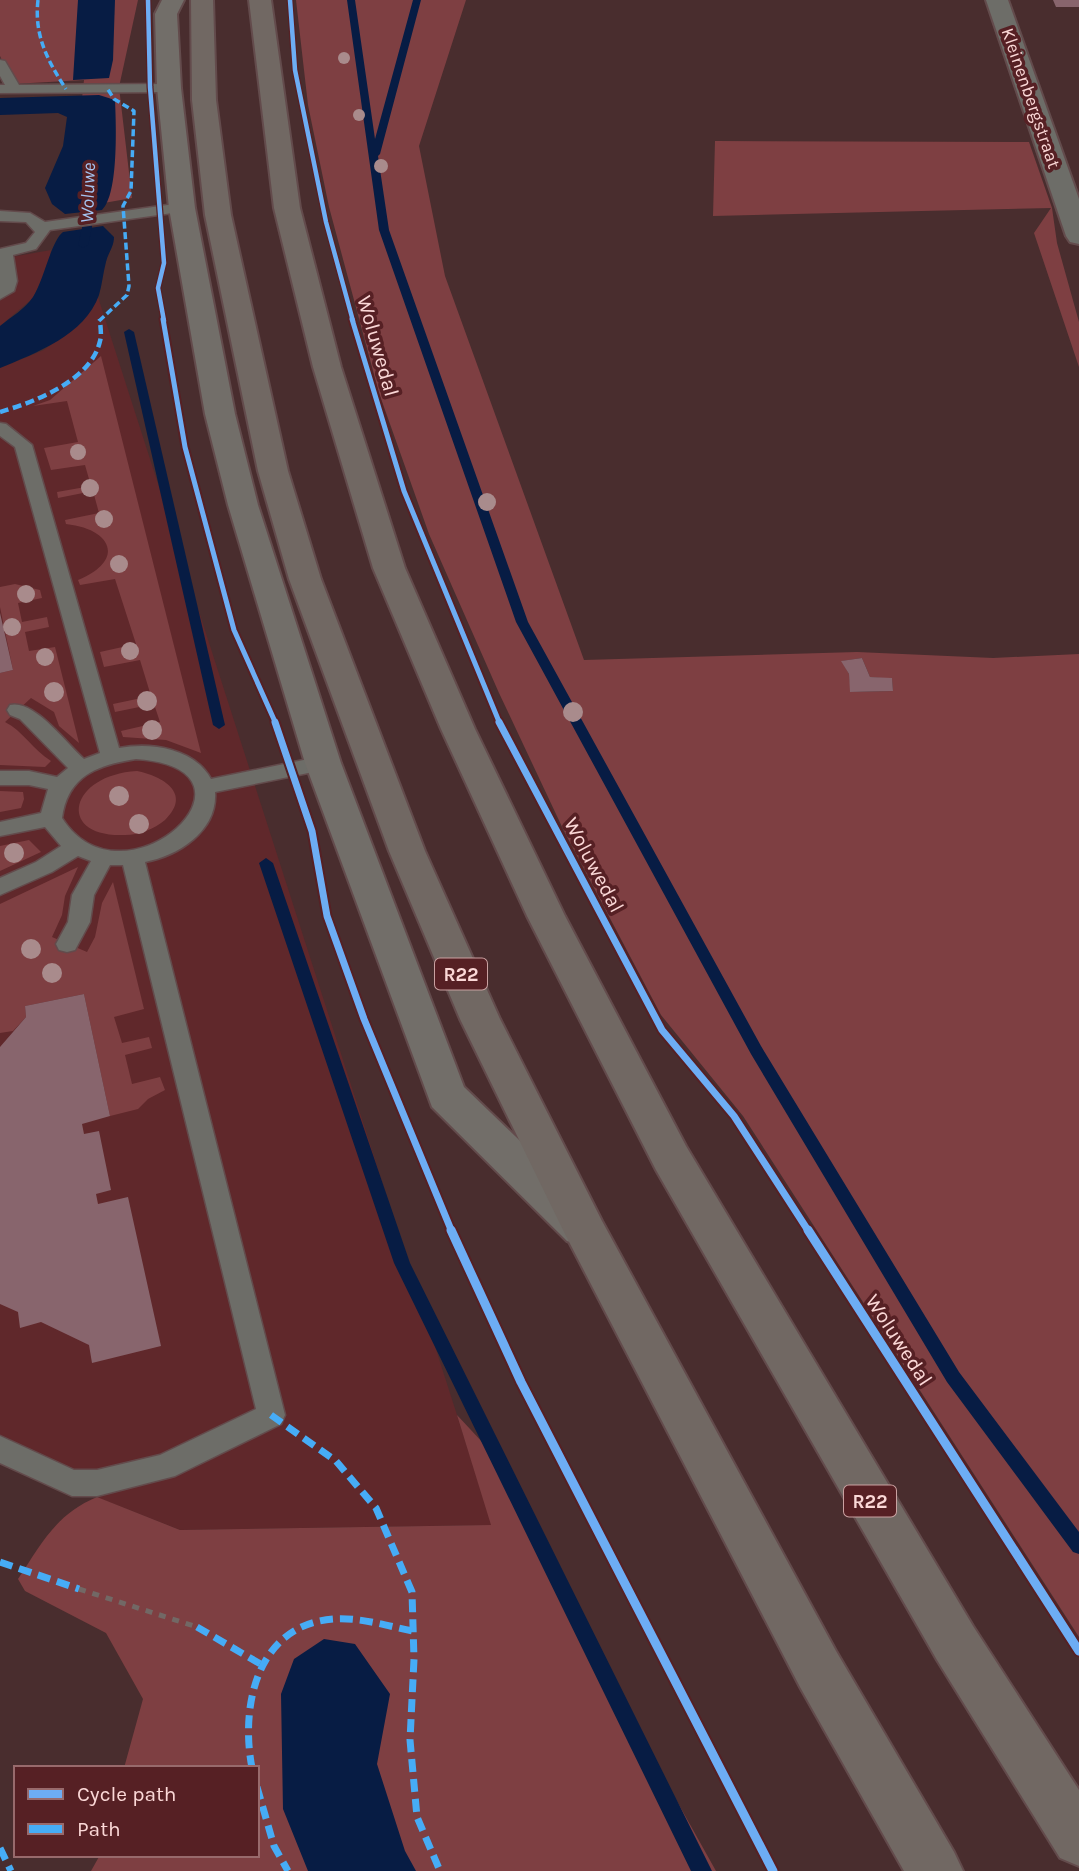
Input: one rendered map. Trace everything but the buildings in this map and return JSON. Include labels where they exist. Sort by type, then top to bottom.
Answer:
[{"type":"highway","name":"R22","points":[[202,0],[204,100],[218,215],[261,421],[305,579],[407,851],[480,1019],[587,1234],[818,1669],[935,1871]]},
{"type":"highway","name":"R22","points":[[260,0],[287,208],[327,367],[389,568],[458,729],[546,916],[671,1158],[948,1631],[1079,1839]]},
{"type":"main road","points":[[173,0],[166,14],[169,88],[182,208],[220,414],[243,505],[323,763],[447,1096],[587,1234]]},
{"type":"street","name":"Kleinenbergstraat","points":[[997,0],[1079,236]]},
{"type":"lane","points":[[0,64],[7,89],[169,88]]},
{"type":"lane","points":[[0,216],[30,218],[43,227],[182,208]]},
{"type":"lane","points":[[0,294],[6,291],[9,281],[3,253],[31,246],[39,240],[43,227]]},
{"type":"lane","points":[[0,428],[23,445],[111,756]]},
{"type":"lane","points":[[17,710],[27,713],[81,768]]},
{"type":"lane","points":[[148,753],[181,761],[197,772],[206,787],[207,804],[198,822],[182,838],[159,850],[132,856],[104,856],[76,848],[64,839],[51,818],[55,796],[61,785],[81,768],[111,756],[148,753]]},
{"type":"lane","points":[[206,787],[323,763]]},
{"type":"lane","points":[[0,778],[29,778],[61,785]]},
{"type":"lane","points":[[0,828],[51,818]]},
{"type":"lane","points":[[0,887],[44,867],[76,848]]},
{"type":"lane","points":[[68,944],[79,922],[87,886],[104,856]]},
{"type":"lane","points":[[0,1449],[72,1483],[97,1483],[165,1467],[271,1415],[132,856]]},
{"type":"path","points":[[79,1588],[197,1628]]},
{"type":"shaded area","points":[[0,0],[138,0],[119,87],[132,198],[70,209],[84,80],[13,84],[0,56]]},
{"type":"shaded area","points":[[296,0],[466,0],[419,146],[445,276],[584,660],[857,652],[993,658],[1079,654],[1079,1637],[743,1116],[661,1015],[564,831],[429,534],[379,393],[329,207],[308,105]],"holes":[[[862,658],[870,677],[892,679],[893,691],[851,692],[849,674],[842,661]]]},
{"type":"shaded area","points":[[715,141],[1029,142],[1052,208],[1057,243],[1079,322],[1079,367],[1034,233],[1051,208],[713,216]]},
{"type":"shaded area","points":[[51,250],[48,267],[33,298],[0,326],[0,259]]},
{"type":"shaded area","points":[[98,297],[492,1525],[180,1530],[0,1459],[0,368],[44,350],[80,322]]},
{"type":"shaded area","points":[[101,356],[201,753],[166,740],[123,737],[121,731],[160,722],[154,704],[115,712],[113,704],[151,696],[140,660],[104,667],[100,652],[136,644],[115,579],[80,585],[78,580],[103,564],[107,546],[94,532],[66,524],[65,520],[99,513],[93,491],[58,498],[57,492],[91,486],[85,465],[51,470],[44,448],[78,442],[67,401],[33,406],[50,400]]},
{"type":"shaded area","points":[[15,584],[40,590],[42,598],[18,603],[22,622],[47,617],[49,627],[25,632],[29,651],[55,647],[79,743],[59,726],[54,712],[31,698],[5,722],[51,761],[45,767],[0,765],[0,673],[13,670],[0,607],[0,587]]},
{"type":"shaded area","points":[[137,771],[156,777],[171,787],[175,794],[173,810],[165,820],[146,831],[130,835],[103,833],[88,827],[80,817],[79,806],[85,794],[96,783],[114,775]]},
{"type":"shaded area","points":[[0,791],[23,792],[21,808],[0,812]]},
{"type":"shaded area","points":[[29,840],[41,852],[0,871],[0,846]]},
{"type":"shaded area","points":[[78,867],[52,937],[87,952],[95,937],[102,903],[113,882],[144,1009],[114,1017],[122,1043],[149,1037],[152,1048],[125,1055],[132,1084],[160,1077],[165,1090],[148,1099],[138,1109],[110,1116],[84,994],[25,1006],[26,1017],[13,1031],[0,1033],[0,904]]},
{"type":"shaded area","points":[[457,1415],[497,1458],[559,1590],[716,1871],[91,1871],[99,1857],[259,1857],[259,1766],[125,1766],[143,1699],[106,1633],[25,1591],[18,1579],[60,1521],[97,1497],[180,1530],[491,1525]]},
{"type":"water","points":[[78,0],[115,0],[113,60],[109,78],[73,80]]},
{"type":"water","points":[[99,95],[115,100],[115,158],[111,189],[102,210],[65,214],[52,204],[45,188],[63,146],[67,117],[58,113],[0,115],[0,98]]},
{"type":"water","points":[[103,226],[114,237],[114,241],[99,295],[92,309],[83,321],[58,341],[0,368],[0,326],[33,297],[59,237],[63,232]]},
{"type":"water","points":[[324,1639],[355,1644],[390,1694],[377,1764],[405,1851],[416,1871],[308,1871],[283,1809],[281,1694],[294,1659]]},
{"type":"waterway","points":[[351,0],[384,230],[522,622],[756,1050],[953,1377],[1079,1546]]},
{"type":"waterway","points":[[376,154],[417,0]]},
{"type":"waterway","name":"Woluwe","points":[[83,245],[87,228],[88,192]]},
{"type":"waterway","points":[[129,332],[219,725]]},
{"type":"waterway","points":[[266,863],[402,1263],[702,1871]]},
{"type":"marked path","points":[[38,0],[37,25],[42,48],[66,89]]},
{"type":"marked path","points":[[0,412],[59,387],[85,366],[95,354],[100,342],[99,320],[127,295],[129,286],[123,206],[131,191],[134,111],[114,99],[107,88]]},
{"type":"marked path","points":[[271,1415],[336,1461],[376,1508],[412,1592],[414,1659],[410,1740],[417,1817],[440,1871]]},
{"type":"marked path","points":[[0,1562],[79,1589]]},
{"type":"marked path","points":[[252,1766],[248,1725],[251,1691],[259,1670],[285,1639],[308,1625],[334,1619],[363,1621],[413,1631]]},
{"type":"marked path","points":[[197,1627],[264,1666]]},
{"type":"marked path","points":[[259,1794],[274,1846],[288,1871]]},
{"type":"marked path","points":[[0,1848],[11,1871]]},
{"type":"cycle path","points":[[148,0],[150,87],[164,263],[158,288],[185,447],[234,630],[279,731],[312,831],[327,916],[364,1019],[457,1245],[521,1382],[773,1871]]},
{"type":"cycle path","name":"Woluwedal","points":[[290,0],[295,70],[326,222],[374,398],[404,491],[499,722],[662,1030],[734,1116],[1079,1651]]}]
